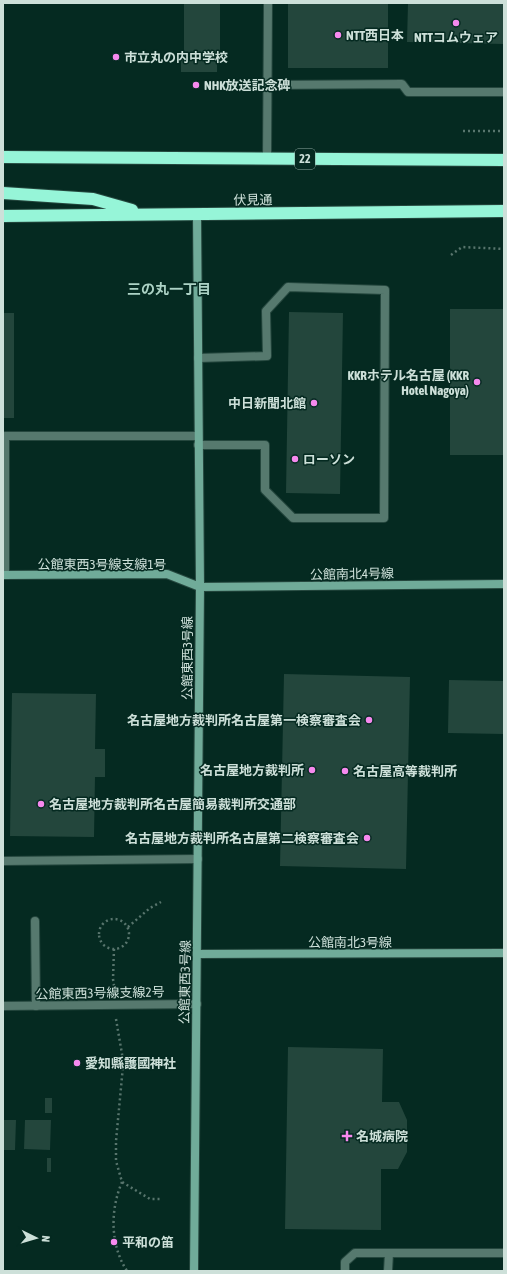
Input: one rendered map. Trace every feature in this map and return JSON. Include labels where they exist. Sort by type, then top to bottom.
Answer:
[{"type":"highway","name":"22","points":[[3,157],[504,160]]},
{"type":"highway","points":[[3,193],[93,199],[147,214]]},
{"type":"highway","name":"伏見通","points":[[3,216],[504,211]]},
{"type":"street","points":[[267,159],[268,3]]},
{"type":"street","points":[[267,85],[402,84],[408,92],[504,92]]},
{"type":"street","name":"公館東西3号線","points":[[194,1271],[200,587],[197,214]]},
{"type":"street","points":[[198,358],[267,356],[266,311],[288,287],[385,290],[384,518],[292,518],[265,490],[266,445],[198,445]]},
{"type":"street","points":[[4,575],[5,436],[198,436]]},
{"type":"street","name":"公館東西3号線支線1号","points":[[4,575],[167,574],[200,587]]},
{"type":"street","name":"公館南北4号線","points":[[200,587],[504,584]]},
{"type":"street","points":[[3,861],[198,858]]},
{"type":"street","points":[[35,921],[36,1006]]},
{"type":"street","name":"公館南北3号線","points":[[197,954],[504,954]]},
{"type":"street","name":"公館東西3号線支線2号","points":[[3,1006],[196,1004]]},
{"type":"street","points":[[345,1271],[345,1262],[354,1253],[504,1253]]},
{"type":"street","points":[[388,1271],[389,1253]]},
{"type":"path","points":[[463,131],[504,131]]},
{"type":"path","points":[[452,255],[462,247],[504,249]]},
{"type":"path","points":[[128,927],[150,908],[161,902]]},
{"type":"path","points":[[111,918],[121,920],[128,927],[129,937],[124,945],[114,949],[101,942],[98,933],[106,920],[111,918]]},
{"type":"path","points":[[114,949],[113,979],[115,993],[115,1016],[123,1066],[116,1141],[116,1161],[122,1182],[117,1194],[114,1237],[119,1256],[127,1271]]},
{"type":"path","points":[[122,1182],[150,1199],[162,1199]]},
{"type":"building","points":[[184,3],[220,3],[220,58],[217,58],[217,72],[181,72],[181,58],[184,58]]},
{"type":"building","name":"NTT西日本","points":[[288,3],[388,3],[388,68],[288,68]]},
{"type":"building","name":"NTTコムウェア","points":[[408,3],[504,3],[504,44],[407,42]]},
{"type":"building","name":"KKRホテル名古屋 (KKR Hotel Nagoya)","points":[[450,309],[504,309],[504,455],[450,455]]},
{"type":"building","name":"中日新聞北館","points":[[289,312],[343,313],[340,494],[286,493]]},
{"type":"building","points":[[3,313],[14,313],[14,418],[3,418]]},
{"type":"building","name":"名古屋高等裁判所","points":[[284,674],[410,677],[406,869],[280,866]]},
{"type":"building","points":[[449,680],[504,681],[504,734],[448,733]]},
{"type":"building","points":[[12,693],[96,694],[95,749],[105,749],[105,777],[95,777],[94,837],[10,836]]},
{"type":"building","name":"名城病院","points":[[288,1047],[383,1049],[382,1102],[399,1102],[407,1120],[407,1152],[398,1169],[381,1169],[381,1230],[285,1229]]},
{"type":"building","points":[[45,1098],[52,1098],[52,1113],[45,1113]]},
{"type":"building","points":[[3,1120],[16,1120],[15,1150],[3,1150]]},
{"type":"building","points":[[25,1120],[51,1120],[50,1150],[24,1149]]},
{"type":"building","points":[[47,1158],[51,1158],[51,1172],[47,1172]]},
{"type":"place","name":"NTTコムウェア","points":[[456,23]]},
{"type":"place","name":"NTT西日本","points":[[338,35]]},
{"type":"place","name":"市立丸の内中学校","points":[[116,57]]},
{"type":"place","name":"NHK放送記念碑","points":[[196,85]]},
{"type":"place","name":"KKRホテル名古屋 (KKR Hotel Nagoya)","points":[[477,382]]},
{"type":"place","name":"中日新聞北館","points":[[314,403]]},
{"type":"place","name":"ローソン","points":[[295,459]]},
{"type":"place","name":"名古屋地方裁判所名古屋第一検察審査会","points":[[369,720]]},
{"type":"place","name":"名古屋地方裁判所","points":[[312,770]]},
{"type":"place","name":"名古屋高等裁判所","points":[[345,771]]},
{"type":"place","name":"名古屋地方裁判所名古屋簡易裁判所交通部","points":[[41,804]]},
{"type":"place","name":"名古屋地方裁判所名古屋第二検察審査会","points":[[367,838]]},
{"type":"place","name":"愛知縣護國神社","points":[[77,1063]]},
{"type":"place","name":"名城病院","points":[[347,1136]]},
{"type":"place","name":"平和の笛","points":[[114,1242]]},
{"type":"district","name":"三の丸一丁目","points":[[169,289]]}]
